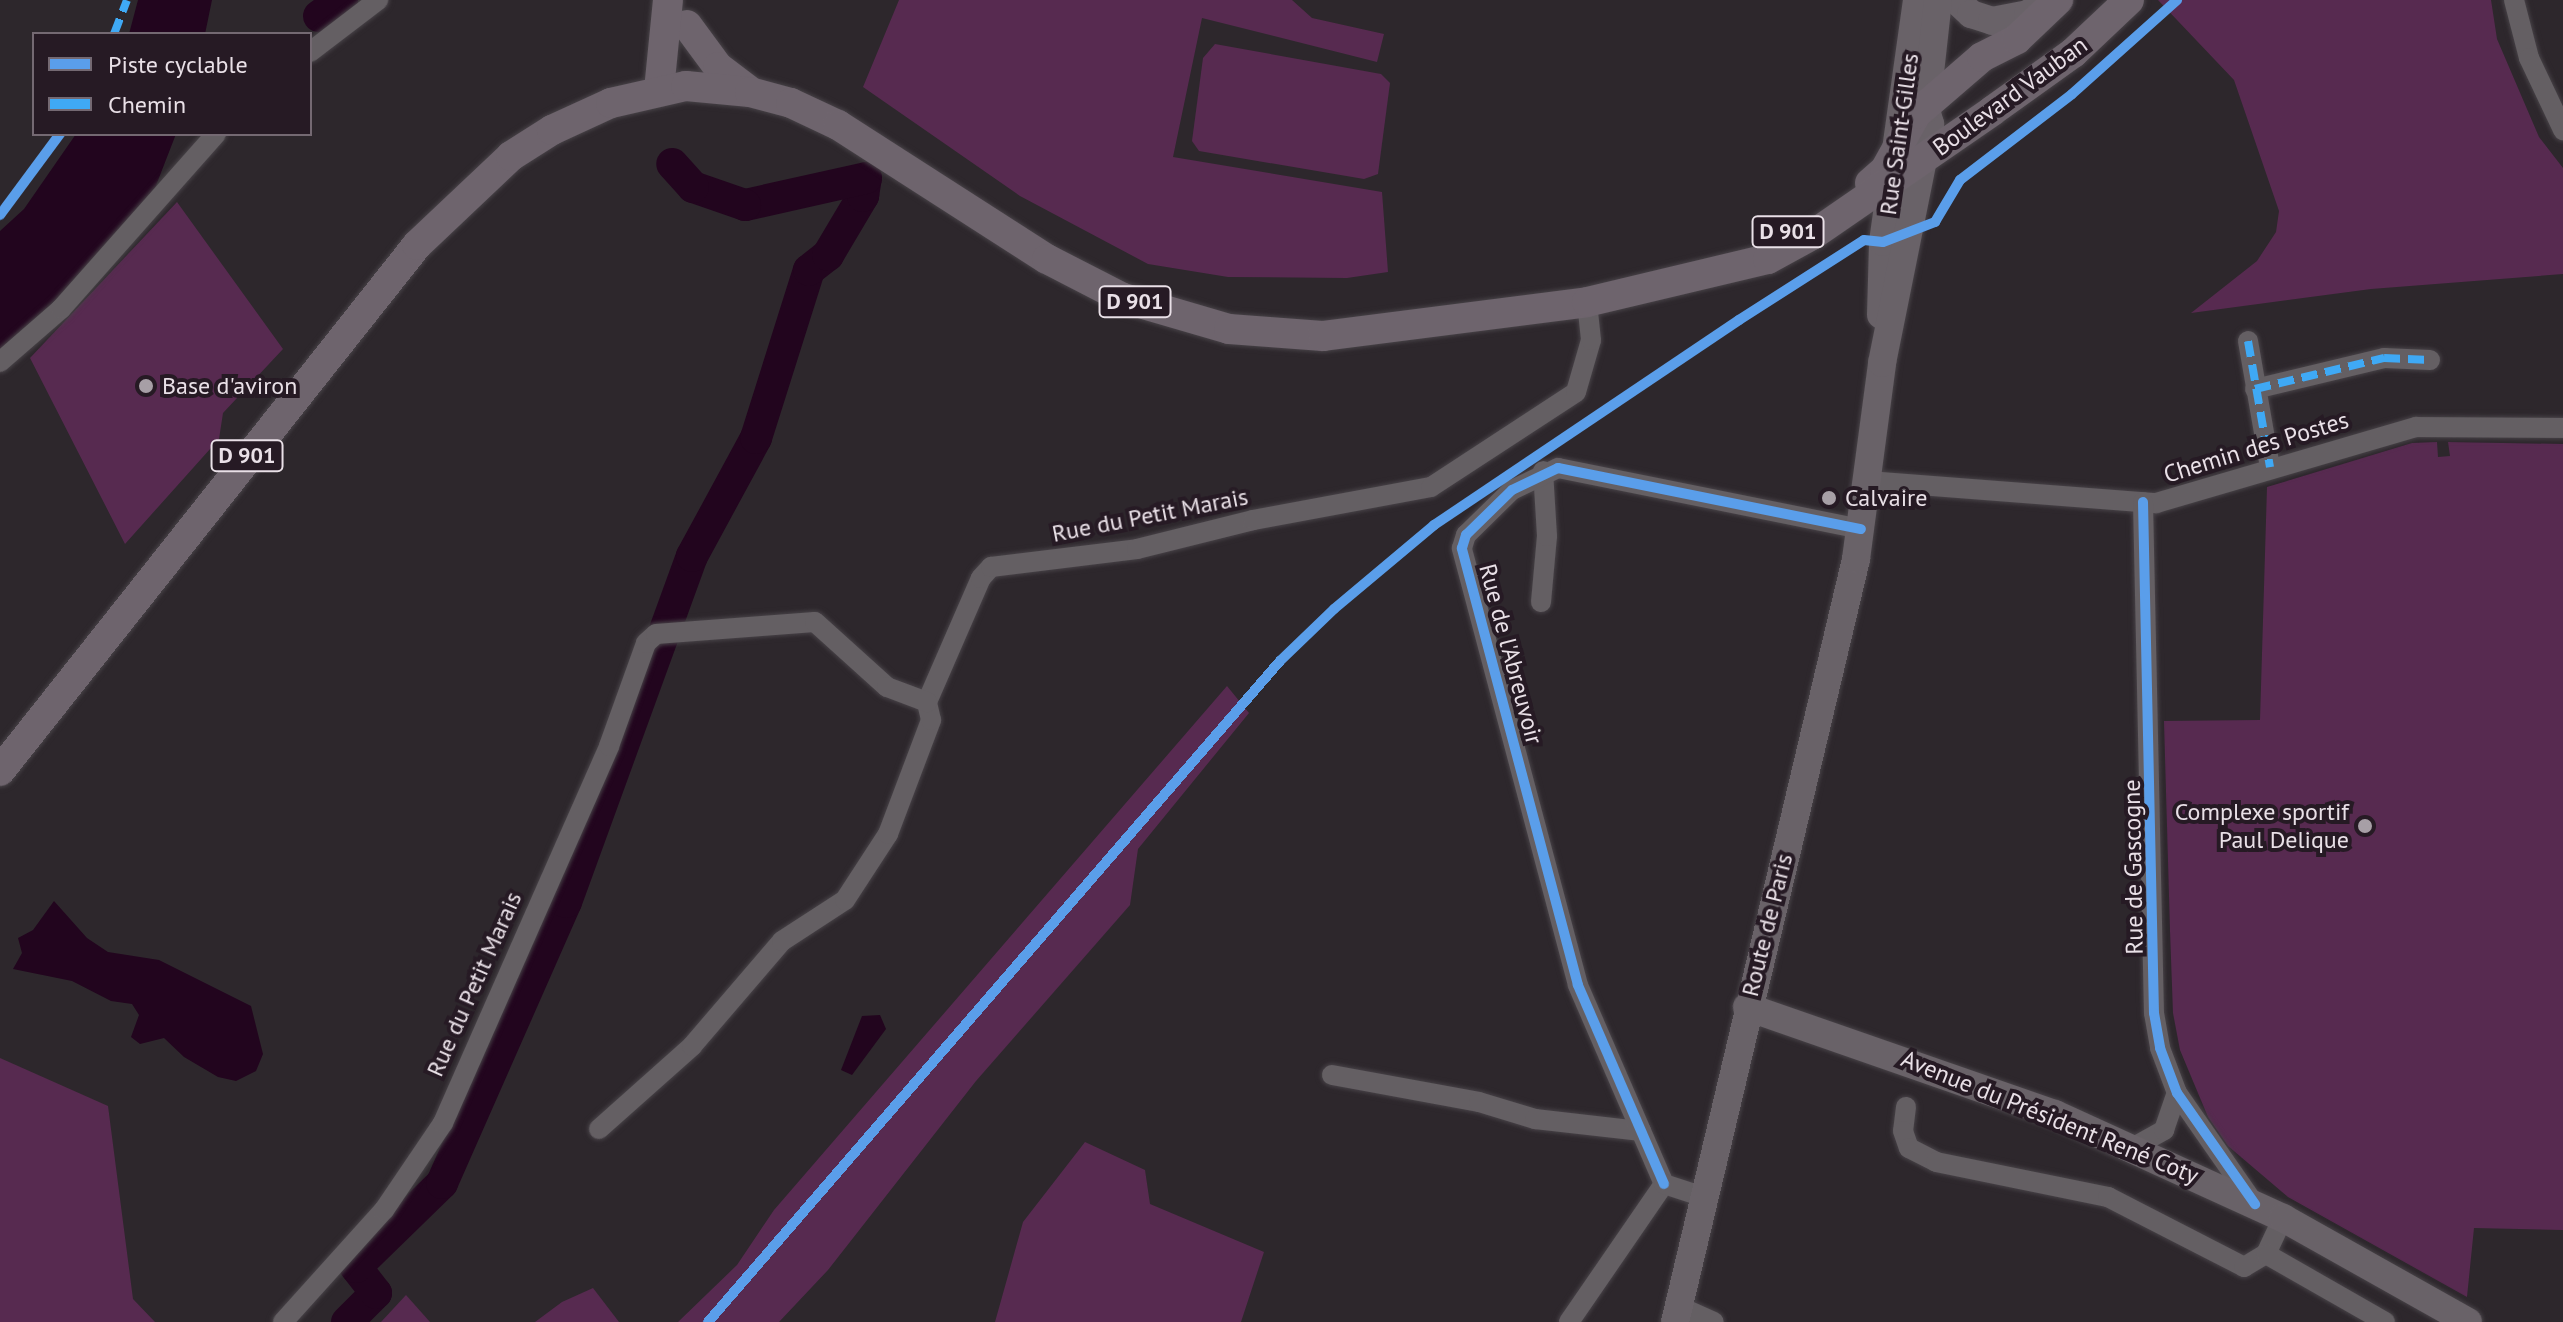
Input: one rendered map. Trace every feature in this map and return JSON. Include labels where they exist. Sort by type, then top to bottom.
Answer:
[{"type":"main road","points":[[668,0],[673,88]]},
{"type":"main road","name":"Rue Saint-Gilles","points":[[1861,529],[1882,363],[1886,221],[1917,0]]},
{"type":"main road","name":"Rue Saint-Gilles","points":[[1882,363],[1919,198],[1930,124],[1926,109],[1938,0]]},
{"type":"main road","points":[[1956,0],[1971,14],[1992,21],[2028,14],[2048,0]]},
{"type":"main road","name":"Boulevard Vauban","points":[[1926,109],[1982,57],[2017,39],[2058,0]]},
{"type":"main road","name":"Boulevard Vauban","points":[[1895,164],[1925,158],[1984,117],[2073,53],[2129,0]]},
{"type":"main road","points":[[673,88],[687,12]]},
{"type":"main road","points":[[687,12],[718,67],[750,92]]},
{"type":"main road","name":"D 901","points":[[0,771],[352,322],[458,202],[511,156],[552,130],[611,103],[673,88],[750,92],[791,103],[838,125],[1047,259],[1167,314],[1229,329],[1323,336],[1587,302],[1664,284],[1806,222],[1874,181],[1895,164],[1910,122],[1926,109]]},
{"type":"main road","points":[[1919,198],[1984,117]]},
{"type":"main road","points":[[1664,284],[1768,259],[1854,207],[1895,164]]},
{"type":"main road","points":[[1854,207],[1886,221]]},
{"type":"main road","name":"Route de Paris","points":[[1677,1314],[1861,529]]},
{"type":"main road","name":"Avenue du Président René Coty","points":[[1747,1007],[1977,1084],[2132,1148],[2283,1218],[2468,1322]]},
{"type":"street","points":[[312,50],[378,0]]},
{"type":"street","points":[[2514,0],[2529,58],[2563,130]]},
{"type":"street","points":[[0,362],[61,309],[209,136]]},
{"type":"street","name":"Rue du Petit Marais","points":[[283,1322],[384,1210],[443,1123],[609,746],[646,643],[666,633],[815,622],[887,687],[927,702],[981,578],[991,567],[1137,549],[1253,520],[1431,487],[1576,392],[1591,340],[1587,302]]},
{"type":"street","points":[[2248,341],[2270,467]]},
{"type":"street","points":[[2255,389],[2384,358],[2430,360]]},
{"type":"street","name":"Chemin des Postes","points":[[1868,481],[2143,502],[2173,500],[2270,467],[2416,427],[2563,428]]},
{"type":"street","points":[[1541,602],[1547,536],[1543,471],[1558,468],[1861,529]]},
{"type":"street","name":"Rue de l'Abreuvoir","points":[[1543,471],[1512,490],[1466,535],[1462,548],[1578,985],[1664,1184]]},
{"type":"street","name":"Rue de Gascogne","points":[[2143,502],[2154,1013],[2160,1048],[2177,1093],[2255,1204]]},
{"type":"street","points":[[599,1129],[692,1046],[782,941],[845,900],[888,834],[931,720],[927,702]]},
{"type":"street","points":[[1332,1075],[1479,1102],[1535,1119],[1641,1131]]},
{"type":"street","points":[[2132,1148],[2164,1130],[2177,1093]]},
{"type":"street","points":[[1906,1107],[1903,1131],[1909,1148],[1936,1162],[2108,1197],[2244,1267],[2266,1254],[2283,1218]]},
{"type":"street","points":[[1569,1322],[1664,1184],[1704,1197]]},
{"type":"street","points":[[2266,1254],[2385,1322]]},
{"type":"street","points":[[1677,1314],[1714,1322]]},
{"type":"shaded area","points":[[138,0],[212,0],[205,32],[130,32]]},
{"type":"shaded area","points":[[899,0],[1292,0],[1312,18],[1384,34],[1377,62],[1202,18],[1173,157],[1382,192],[1388,272],[1347,278],[1228,277],[1148,264],[1020,196],[863,87]]},
{"type":"shaded area","points":[[2158,0],[2491,0],[2497,39],[2539,137],[2563,168],[2563,274],[2371,289],[2191,313],[2257,261],[2276,232],[2279,211],[2234,80]]},
{"type":"shaded area","points":[[1215,44],[1381,74],[1390,83],[1378,174],[1364,179],[1199,151],[1192,141],[1203,58]]},
{"type":"shaded area","points":[[75,136],[175,136],[150,201],[39,321],[0,349],[0,231],[24,209]]},
{"type":"shaded area","name":"Base d'aviron","points":[[177,202],[283,349],[223,413],[219,439],[125,544],[30,358]]},
{"type":"shaded area","name":"Complexe sportif Paul Delique","points":[[2437,442],[2438,457],[2450,456],[2448,442],[2563,444],[2563,1230],[2474,1228],[2467,1297],[2288,1197],[2228,1146],[2208,1117],[2180,1050],[2173,1013],[2170,931],[2164,721],[2260,720],[2267,487],[2412,443]]},
{"type":"shaded area","points":[[1227,686],[1249,713],[1138,849],[1130,905],[976,1081],[828,1270],[779,1322],[678,1322],[737,1265],[774,1210]]},
{"type":"shaded area","points":[[54,901],[87,938],[108,952],[159,960],[251,1006],[263,1054],[256,1071],[236,1081],[218,1077],[184,1057],[164,1038],[140,1044],[131,1037],[139,1015],[132,1004],[111,1001],[72,981],[13,969],[22,953],[18,938],[33,930]]},
{"type":"shaded area","points":[[880,1015],[886,1029],[852,1075],[841,1070],[862,1016]]},
{"type":"shaded area","points":[[0,1058],[108,1106],[133,1299],[155,1322],[0,1322]]},
{"type":"shaded area","points":[[1085,1142],[1145,1170],[1150,1204],[1264,1252],[1241,1322],[995,1322],[1023,1222]]},
{"type":"shaded area","points":[[593,1288],[619,1322],[535,1322],[562,1302]]},
{"type":"shaded area","points":[[406,1295],[430,1322],[381,1322]]},
{"type":"waterway","points":[[319,16],[342,0]]},
{"type":"waterway","points":[[347,1322],[376,1293],[356,1267],[442,1183],[566,902],[692,556],[756,438],[809,270],[828,255],[863,196],[866,178],[745,205],[693,187],[672,164]]},
{"type":"marked path","points":[[115,32],[127,0]]},
{"type":"marked path","points":[[2248,341],[2270,467]]},
{"type":"marked path","points":[[2255,389],[2384,358],[2430,360]]},
{"type":"cycle path","points":[[708,1322],[1280,661],[1334,609],[1434,525],[1739,320],[1864,240],[1883,242],[1935,222],[1960,180],[2072,94],[2177,0]]},
{"type":"cycle path","points":[[0,215],[59,136]]},
{"type":"cycle path","points":[[1664,1184],[1578,985],[1462,548],[1466,535],[1512,490],[1558,468],[1861,529]]},
{"type":"cycle path","points":[[2143,502],[2154,1013],[2160,1048],[2177,1093],[2255,1204]]},
{"type":"place","name":"Base d'aviron","points":[[146,386]]},
{"type":"place","name":"Calvaire","points":[[1829,498]]},
{"type":"place","name":"Complexe sportif Paul Delique","points":[[2365,826]]}]
